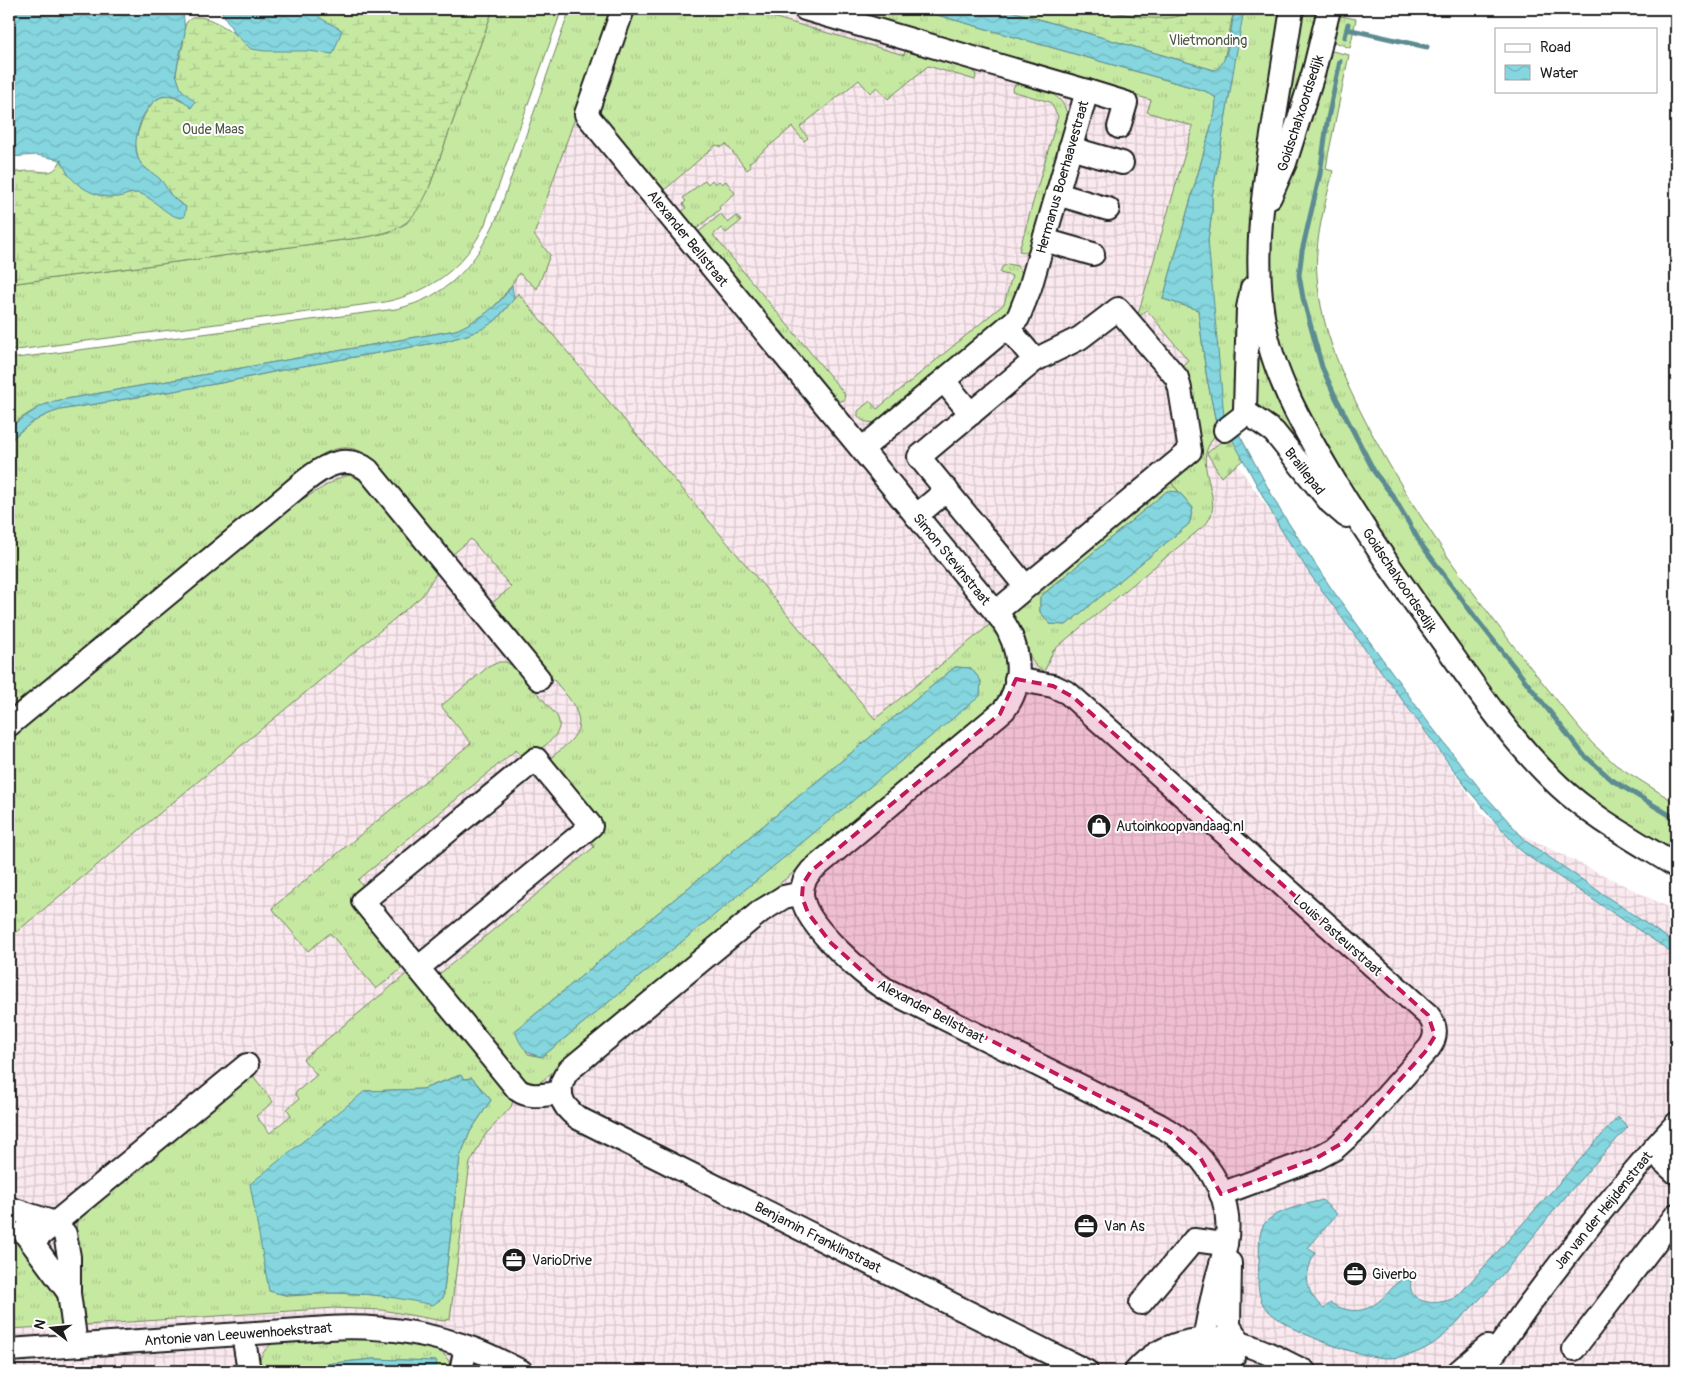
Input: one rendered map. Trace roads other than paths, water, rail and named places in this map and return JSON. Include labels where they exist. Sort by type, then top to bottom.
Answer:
[{"type":"street","name":"Alexander Bellstraat","points":[[623,9],[586,114],[862,449]]},
{"type":"street","name":"Hermanus Boerhaavestraat","points":[[805,9],[1087,91],[1023,310],[1018,318],[862,449]]},
{"type":"street","name":"Goidschalxoordsedijk","points":[[1292,9],[1270,144],[1262,213],[1260,270],[1266,330],[1279,373],[1317,452],[1364,528],[1472,683],[1537,764],[1560,787],[1590,811],[1676,866]]},
{"type":"street","name":"Goidschalxoordsedijk","points":[[1262,213],[1278,182],[1287,156],[1318,59],[1329,9]]},
{"type":"street","points":[[1087,91],[1126,103],[1119,127]]},
{"type":"street","points":[[1070,148],[1122,163]]},
{"type":"street","points":[[1057,194],[1108,209]]},
{"type":"street","points":[[1044,240],[1093,254]]},
{"type":"street","points":[[1225,430],[1247,413],[1244,406],[1244,397],[1248,308],[1252,288],[1260,270]]},
{"type":"street","points":[[996,612],[1190,451],[1177,378],[1118,309],[1080,338],[1035,360],[919,457],[1026,587]]},
{"type":"street","points":[[1008,328],[1035,360]]},
{"type":"street","points":[[944,381],[970,414]]},
{"type":"street","name":"Braillepad","points":[[1247,413],[1268,426],[1337,509],[1364,528]]},
{"type":"street","name":"Simon Stevinstraat","points":[[862,449],[1008,628],[1018,654],[1016,679]]},
{"type":"street","points":[[9,724],[282,500],[320,471],[341,461],[355,462],[368,470],[539,680]]},
{"type":"street","points":[[916,516],[947,490]]},
{"type":"street","points":[[418,968],[591,826],[536,759],[363,901],[418,968],[484,1048],[521,1092],[538,1095],[561,1093],[561,1084],[566,1074],[582,1059],[761,911],[784,897],[802,893],[804,880],[811,871],[1000,714],[1010,700],[1016,679]]},
{"type":"street","name":"Louis Pasteurstraat","points":[[1016,679],[1053,686],[1073,697],[1428,1015],[1434,1024],[1435,1036],[1429,1048],[1344,1142],[1315,1159],[1221,1194]]},
{"type":"street","name":"Alexander Bellstraat","points":[[802,893],[806,909],[820,929],[843,955],[871,979],[900,997],[1170,1132],[1190,1146],[1200,1156],[1211,1172],[1221,1194],[1226,1214],[1226,1243],[1210,1309],[1206,1340]]},
{"type":"street","points":[[32,1242],[247,1065]]},
{"type":"street","name":"Benjamin Franklinstraat","points":[[561,1093],[566,1108],[578,1118],[1086,1371]]},
{"type":"street","name":"Jan van der Heijdenstraat","points":[[1480,1371],[1624,1182],[1676,1124]]},
{"type":"street","points":[[1654,1148],[1664,1162],[1676,1173]]},
{"type":"street","points":[[9,1208],[55,1223],[62,1229],[67,1240],[69,1293],[76,1345]]},
{"type":"street","points":[[9,1213],[69,1293]]},
{"type":"street","points":[[1574,1349],[1676,1216]]},
{"type":"street","points":[[1140,1303],[1194,1240],[1216,1244],[1226,1243]]},
{"type":"street","name":"Alexander Bellstraat","points":[[1226,1243],[1230,1254],[1229,1326],[1232,1350]]},
{"type":"street","name":"Jan van der Heijdenstraat","points":[[1459,1371],[1481,1353],[1533,1299]]},
{"type":"street","name":"Antonie van Leeuwenhoekstraat","points":[[9,1350],[362,1327],[422,1335],[466,1347],[486,1354],[521,1371]]},
{"type":"street","points":[[243,1334],[249,1371]]},
{"type":"street","points":[[1136,1371],[1145,1361],[1163,1350],[1188,1342],[1206,1340],[1284,1371]]},
{"type":"street","points":[[461,1371],[466,1347]]},
{"type":"street","points":[[1158,1371],[1187,1361],[1232,1350],[1260,1350],[1304,1371]]},
{"type":"water","points":[[9,9],[183,9],[185,33],[176,74],[181,89],[195,102],[191,108],[179,98],[169,95],[159,98],[144,114],[139,125],[136,148],[142,165],[160,179],[172,196],[186,207],[184,217],[168,213],[138,193],[112,197],[90,192],[68,174],[61,160],[37,155],[9,157]]},
{"type":"water","points":[[220,9],[310,9],[322,19],[342,30],[333,54],[251,49],[235,34]]},
{"type":"water","points":[[916,9],[1004,9],[1214,70],[1219,67],[1226,53],[1231,34],[1234,9],[1244,9],[1212,197],[1208,240],[1224,416],[1216,423],[1206,373],[1198,310],[1163,299],[1215,112],[1216,98],[1205,91]]},
{"type":"water","points":[[512,285],[514,299],[495,321],[470,334],[446,341],[292,368],[221,383],[60,410],[45,415],[32,423],[9,442],[9,428],[11,426],[41,406],[55,401],[456,330],[487,312],[501,300]]},
{"type":"water","points":[[1239,434],[1280,510],[1331,588],[1428,722],[1484,794],[1527,842],[1676,944],[1676,955],[1529,857],[1518,848],[1469,791],[1312,577],[1280,528],[1232,439]]},
{"type":"water","points":[[1167,491],[1179,492],[1193,508],[1189,524],[1066,625],[1050,624],[1040,612],[1040,597]]},
{"type":"water","points":[[955,667],[971,668],[981,681],[980,696],[542,1057],[531,1054],[524,1048],[515,1031]]},
{"type":"water","points":[[461,1075],[464,1079],[472,1078],[491,1100],[470,1132],[460,1157],[443,1298],[433,1305],[359,1294],[293,1295],[269,1291],[250,1184],[365,1091],[423,1089]]},
{"type":"water","points":[[1618,1117],[1628,1127],[1568,1193],[1490,1288],[1446,1334],[1424,1349],[1402,1357],[1388,1358],[1375,1357],[1340,1348],[1303,1333],[1287,1324],[1273,1315],[1261,1301],[1258,1278],[1262,1228],[1272,1217],[1280,1213],[1322,1200],[1337,1214],[1308,1248],[1315,1253],[1309,1269],[1308,1283],[1313,1296],[1324,1309],[1330,1303],[1353,1310],[1371,1307],[1386,1295],[1401,1278],[1400,1276],[1404,1271],[1411,1278],[1411,1290],[1418,1299],[1430,1302],[1443,1302],[1454,1298],[1466,1287]]},
{"type":"water","points":[[373,1359],[437,1361],[435,1371],[299,1371],[325,1364]]},
{"type":"waterway","points":[[1345,37],[1348,24]]},
{"type":"waterway","points":[[1347,29],[1427,47]]},
{"type":"waterway","points":[[1340,61],[1327,123],[1320,174],[1302,251],[1299,275],[1303,298],[1322,367],[1375,473],[1393,496],[1421,544],[1475,617],[1583,754],[1612,780],[1676,819]]},
{"type":"place","name":"Autoinkoopvandaag.nl","points":[[1099,826]]},
{"type":"place","name":"Van As","points":[[1086,1226]]},
{"type":"place","name":"VarioDrive","points":[[514,1260]]},
{"type":"place","name":"Giverbo","points":[[1355,1274]]},
{"type":"park label","name":"Vlietmonding","points":[[1208,40]]},
{"type":"park label","name":"Oude Maas","points":[[213,129]]}]
